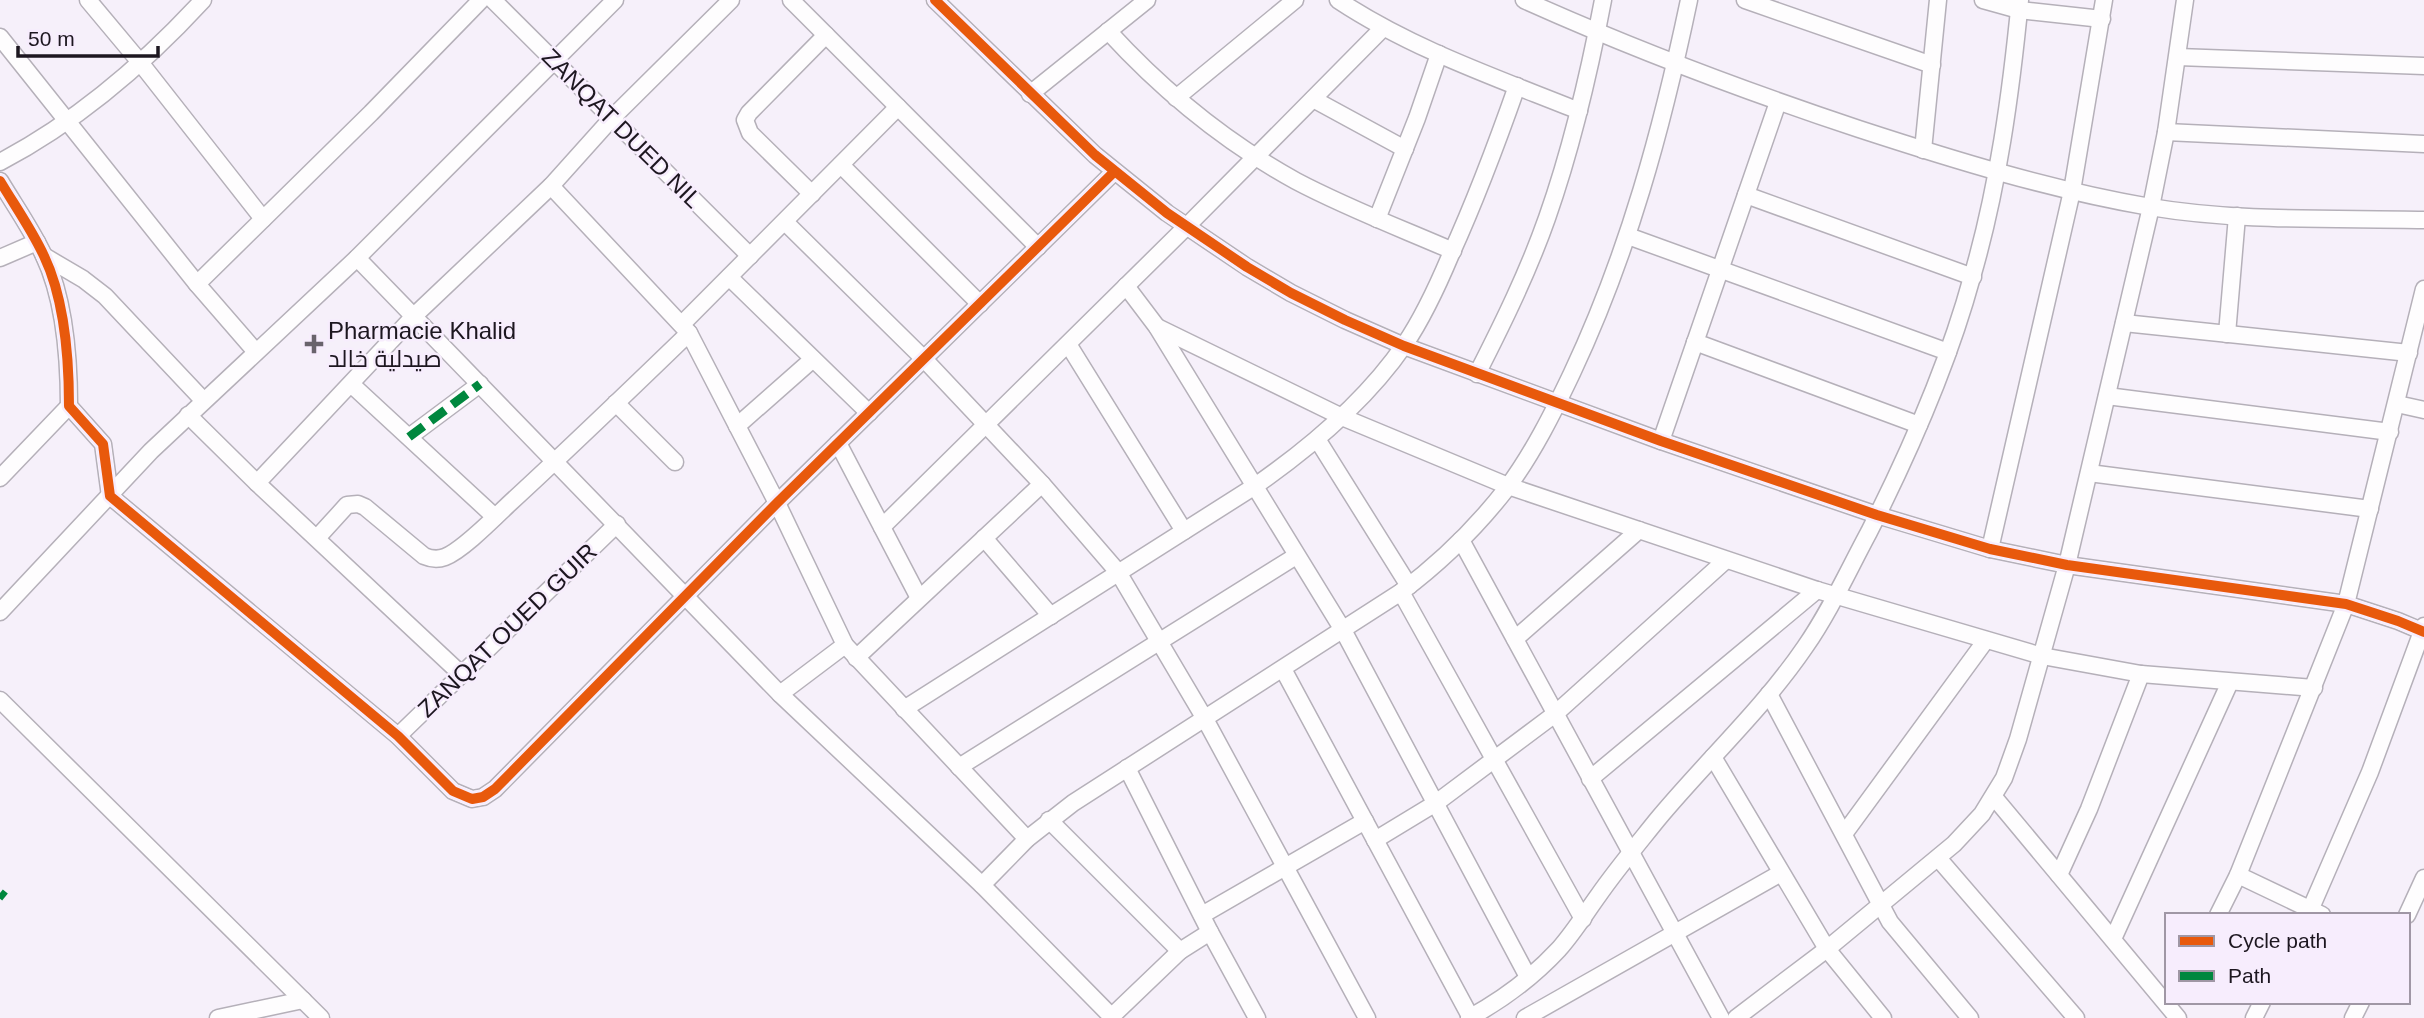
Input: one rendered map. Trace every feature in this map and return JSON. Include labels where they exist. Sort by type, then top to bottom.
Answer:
[{"type":"street","points":[[88,0],[263,219]]},
{"type":"street","points":[[0,162],[36,143],[96,99],[203,0]]},
{"type":"street","points":[[197,284],[371,113],[481,0]]},
{"type":"street","name":"ZANQAT DUED NIL","points":[[493,0],[750,256]]},
{"type":"street","points":[[0,612],[202,400],[356,258],[615,0]]},
{"type":"street","points":[[257,483],[415,315],[551,186],[612,118],[731,0]]},
{"type":"street","points":[[791,0],[1038,247]]},
{"type":"street","points":[[936,0],[1030,94],[1114,172],[1186,227],[1291,292],[1404,346],[1661,441],[1877,516],[1990,549],[2067,565],[2346,604],[2423,630],[2313,913],[2238,875]]},
{"type":"street","points":[[1030,94],[1147,0]]},
{"type":"street","points":[[1176,98],[1295,0]]},
{"type":"street","points":[[1338,0],[1383,28],[1439,54],[1579,111]]},
{"type":"street","points":[[1524,0],[1597,33],[1778,102],[1923,150],[2072,191],[2151,207],[2237,216],[2424,220]]},
{"type":"street","points":[[1477,374],[1503,324],[1547,219],[1579,111],[1603,0]]},
{"type":"street","points":[[982,885],[1049,820],[1405,589],[1461,540],[1508,486],[1543,432],[1558,403],[1588,338],[1628,236],[1659,133],[1689,0]]},
{"type":"street","points":[[1745,0],[1772,5],[1932,65]]},
{"type":"street","points":[[1923,150],[1938,0]]},
{"type":"street","points":[[1983,0],[2102,19]]},
{"type":"street","points":[[1990,549],[2072,191],[2104,0]]},
{"type":"street","points":[[1736,1018],[1827,949],[1969,830],[1994,797],[2012,759],[2067,565],[2151,207],[2166,132],[2185,0]]},
{"type":"street","points":[[1283,669],[1470,1018],[1528,977],[1558,950],[1631,854],[1806,647],[1836,595],[1877,516],[1919,425],[1948,352],[1973,276],[1997,171],[2020,5]]},
{"type":"street","points":[[882,527],[1383,28]]},
{"type":"street","points":[[1108,31],[1176,98],[1256,157],[1325,195],[1453,251]]},
{"type":"street","points":[[812,194],[750,133],[745,120],[748,113],[826,35]]},
{"type":"street","points":[[0,37],[197,284],[256,352]]},
{"type":"street","points":[[1377,219],[1439,54]]},
{"type":"street","points":[[2178,57],[2424,66]]},
{"type":"street","points":[[904,709],[1255,486],[1317,439],[1342,416],[1404,346],[1423,316],[1487,169],[1517,86]]},
{"type":"street","points":[[1313,99],[1405,149]]},
{"type":"street","points":[[1661,441],[1778,102]]},
{"type":"street","points":[[317,538],[347,505],[358,503],[424,556],[433,560],[453,552],[495,517],[616,403],[686,329],[729,277],[898,107]]},
{"type":"street","points":[[2166,132],[2424,144]]},
{"type":"street","points":[[841,165],[980,304]]},
{"type":"street","points":[[0,181],[41,249],[50,270],[69,362],[69,406],[103,444],[110,496],[398,736],[453,791],[472,799],[483,797],[495,789],[777,503],[1114,172]]},
{"type":"street","points":[[551,186],[686,329],[777,503],[845,645],[1027,839]]},
{"type":"street","points":[[1746,195],[1973,276]]},
{"type":"street","points":[[2227,334],[2237,216]]},
{"type":"street","points":[[785,222],[924,359],[1042,484],[1118,572],[1205,719],[1367,1018]]},
{"type":"street","points":[[1628,236],[1948,352]]},
{"type":"street","points":[[0,258],[41,249],[105,296],[202,400]]},
{"type":"street","points":[[356,258],[415,315],[780,694],[982,885],[1111,1018],[1180,951],[1210,932]]},
{"type":"street","points":[[729,277],[869,413]]},
{"type":"street","points":[[1126,286],[1157,327],[1343,630],[1528,977]]},
{"type":"street","points":[[2219,913],[2238,875],[2346,604],[2424,289]]},
{"type":"street","points":[[2124,323],[2409,353]]},
{"type":"street","points":[[1157,327],[1342,416],[1508,486],[1817,590],[2042,656],[2141,674],[2314,688]]},
{"type":"street","points":[[1695,342],[1919,425]]},
{"type":"street","points":[[1068,344],[1184,531]]},
{"type":"street","points":[[737,426],[813,359]]},
{"type":"street","points":[[351,384],[495,517]]},
{"type":"street","points":[[409,437],[480,384]]},
{"type":"street","points":[[2107,396],[2390,432]]},
{"type":"street","points":[[616,403],[675,462]]},
{"type":"street","points":[[2397,404],[2424,410]]},
{"type":"street","points":[[0,478],[69,406]]},
{"type":"street","points":[[188,415],[461,674]]},
{"type":"street","points":[[1317,439],[1405,589],[1494,759],[1583,919]]},
{"type":"street","points":[[838,443],[919,598]]},
{"type":"street","points":[[2089,474],[2370,509]]},
{"type":"street","points":[[856,658],[1042,484]]},
{"type":"street","name":"ZANQAT OUED GUIR","points":[[398,736],[617,524]]},
{"type":"street","points":[[1515,639],[1639,530]]},
{"type":"street","points":[[984,538],[1051,616]]},
{"type":"street","points":[[1461,540],[1721,1018]]},
{"type":"street","points":[[959,767],[1296,556]]},
{"type":"street","points":[[1375,840],[1436,803],[1555,713],[1726,560]]},
{"type":"street","points":[[1590,779],[1817,590]]},
{"type":"street","points":[[1844,834],[1986,640]]},
{"type":"street","points":[[780,694],[845,645]]},
{"type":"street","points":[[2059,874],[2094,798],[2141,674]]},
{"type":"street","points":[[2113,939],[2230,682]]},
{"type":"street","points":[[1769,694],[1881,905],[1902,939],[1970,1018]]},
{"type":"street","points":[[0,700],[321,1018]]},
{"type":"street","points":[[1713,757],[1827,949],[1879,1016]]},
{"type":"street","points":[[1127,768],[1257,1018]]},
{"type":"street","points":[[1994,797],[2113,939],[2169,1011]]},
{"type":"street","points":[[1049,820],[1180,951]]},
{"type":"street","points":[[1202,915],[1365,821]]},
{"type":"street","points":[[1938,858],[2076,1018]]},
{"type":"street","points":[[1525,1018],[1781,873]]},
{"type":"street","points":[[2408,913],[2424,878]]},
{"type":"street","points":[[218,1018],[303,1000]]},
{"type":"marked path","points":[[409,437],[480,384]]},
{"type":"marked path","points":[[0,893],[5,897]]},
{"type":"cycle path","points":[[935,0],[1095,155],[1167,213],[1291,293],[1404,346],[1661,441],[1877,515],[1990,549],[2067,565],[2346,604],[2424,632]]},
{"type":"cycle path","points":[[0,181],[34,237],[51,273],[64,330],[69,406],[103,444],[110,496],[398,736],[453,791],[472,799],[483,797],[495,789],[777,503],[1114,172]]},
{"type":"place","name":"Pharmacie Khalid صيدلية خالد","points":[[314,344]]}]
